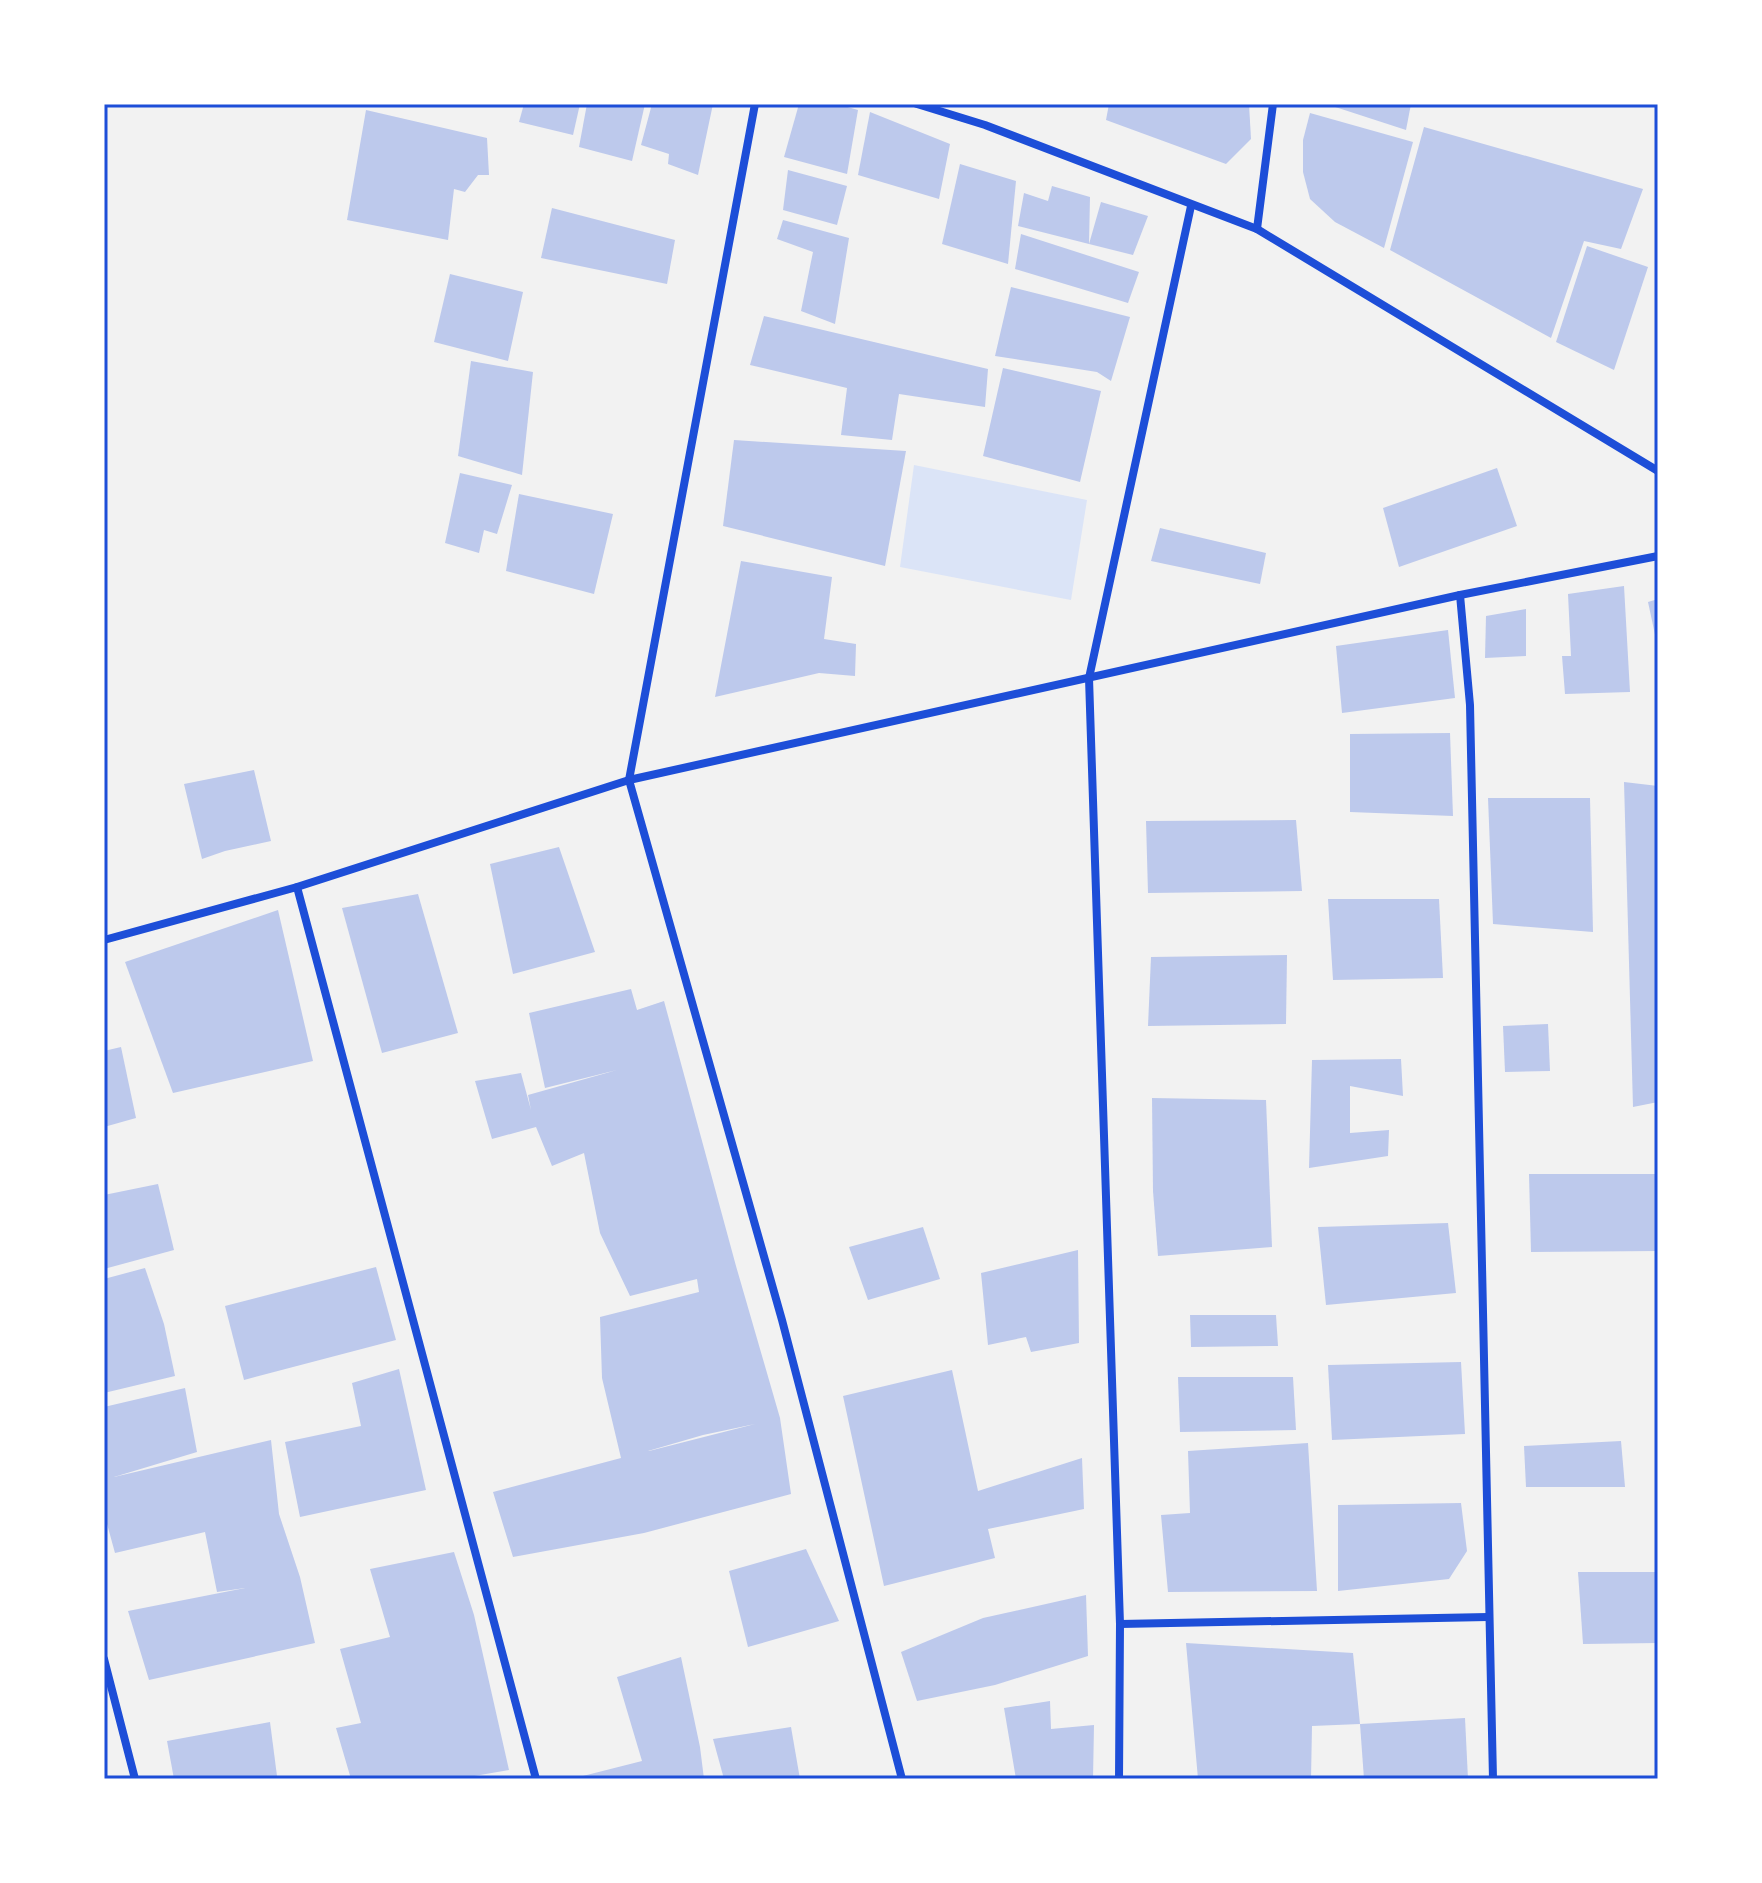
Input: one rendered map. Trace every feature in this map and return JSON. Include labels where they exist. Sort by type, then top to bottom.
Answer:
[{"type":"street","points":[[755,104],[629,780],[782,1320],[902,1779]]},
{"type":"street","points":[[917,104],[985,125],[1257,229],[1658,471]]},
{"type":"street","points":[[1257,229],[1273,104]]},
{"type":"street","points":[[1119,1779],[1120,1624],[1089,678],[1191,206]]},
{"type":"street","points":[[104,940],[297,887],[629,780],[1460,595],[1658,556]]},
{"type":"street","points":[[1460,595],[1470,705],[1493,1779]]},
{"type":"street","points":[[297,887],[536,1779]]},
{"type":"street","points":[[1120,1624],[1488,1617]]},
{"type":"street","points":[[104,1659],[135,1779]]},
{"type":"shaded area","points":[[914,465],[1087,500],[1071,600],[900,567]]},
{"type":"building","points":[[524,104],[580,104],[573,135],[519,122]]},
{"type":"building","points":[[587,104],[645,104],[632,161],[579,147]]},
{"type":"building","points":[[652,104],[713,104],[698,175],[668,164],[669,154],[641,145]]},
{"type":"building","points":[[799,104],[837,104],[858,110],[847,174],[784,157]]},
{"type":"building","points":[[1109,104],[1249,104],[1251,139],[1226,164],[1106,120]]},
{"type":"building","points":[[1326,104],[1411,104],[1406,130]]},
{"type":"building","points":[[366,110],[487,138],[489,175],[478,175],[465,192],[454,189],[448,240],[347,220]]},
{"type":"building","points":[[870,112],[950,144],[939,199],[858,175]]},
{"type":"building","points":[[1310,113],[1413,142],[1384,248],[1335,222],[1310,199],[1303,172],[1303,140]]},
{"type":"building","points":[[1424,127],[1643,189],[1621,249],[1584,241],[1551,338],[1390,250]]},
{"type":"building","points":[[960,164],[1016,181],[1008,264],[942,244]]},
{"type":"building","points":[[788,170],[847,186],[837,225],[783,210]]},
{"type":"building","points":[[1052,186],[1090,197],[1089,244],[1018,226],[1024,193],[1048,201]]},
{"type":"building","points":[[1101,202],[1148,216],[1133,255],[1089,244]]},
{"type":"building","points":[[552,208],[675,240],[667,284],[541,258]]},
{"type":"building","points":[[783,220],[849,238],[835,324],[801,311],[813,252],[777,239]]},
{"type":"building","points":[[1021,234],[1139,272],[1128,303],[1015,269]]},
{"type":"building","points":[[1587,246],[1648,267],[1614,370],[1556,342]]},
{"type":"building","points":[[450,274],[523,292],[508,361],[434,342]]},
{"type":"building","points":[[1011,287],[1130,317],[1111,381],[1097,372],[995,356]]},
{"type":"building","points":[[764,316],[988,369],[985,407],[899,394],[892,440],[841,435],[847,388],[750,365]]},
{"type":"building","points":[[471,361],[533,372],[522,475],[458,456]]},
{"type":"building","points":[[1003,368],[1101,391],[1080,482],[983,456]]},
{"type":"building","points":[[734,440],[906,451],[885,566],[723,526]]},
{"type":"building","points":[[1497,468],[1517,526],[1399,567],[1383,508]]},
{"type":"building","points":[[460,473],[512,485],[497,534],[484,530],[479,553],[445,543]]},
{"type":"building","points":[[519,494],[613,514],[594,594],[506,571]]},
{"type":"building","points":[[1160,528],[1266,553],[1260,584],[1151,561]]},
{"type":"building","points":[[741,561],[832,577],[824,639],[856,644],[855,676],[819,673],[715,697]]},
{"type":"building","points":[[1624,586],[1630,692],[1565,694],[1562,656],[1571,656],[1568,594]]},
{"type":"building","points":[[1658,599],[1658,644],[1657,644],[1648,602]]},
{"type":"building","points":[[1526,609],[1526,656],[1485,658],[1486,616]]},
{"type":"building","points":[[1448,630],[1455,698],[1342,713],[1336,646]]},
{"type":"building","points":[[1450,733],[1453,816],[1350,812],[1350,734]]},
{"type":"building","points":[[254,770],[271,841],[202,859],[184,784]]},
{"type":"building","points":[[1624,782],[1658,786],[1658,1102],[1633,1107]]},
{"type":"building","points":[[1488,798],[1590,798],[1593,932],[1493,924]]},
{"type":"building","points":[[1296,820],[1302,891],[1148,893],[1146,821]]},
{"type":"building","points":[[559,847],[595,952],[513,974],[490,864]]},
{"type":"building","points":[[418,894],[458,1033],[382,1053],[342,908]]},
{"type":"building","points":[[1328,899],[1439,899],[1443,978],[1333,980]]},
{"type":"building","points":[[278,910],[313,1061],[173,1093],[125,962]]},
{"type":"building","points":[[1287,955],[1286,1024],[1148,1026],[1151,957]]},
{"type":"building","points":[[631,989],[637,1010],[664,1001],[780,1418],[791,1494],[644,1533],[513,1557],[493,1492],[621,1458],[602,1378],[600,1317],[699,1292],[697,1279],[630,1296],[600,1233],[584,1153],[552,1166],[536,1127],[492,1139],[475,1081],[521,1073],[531,1110],[528,1095],[617,1070],[545,1088],[529,1013]],"holes":[[[755,1424],[648,1451],[703,1435]]]},
{"type":"building","points":[[1548,1024],[1550,1071],[1505,1072],[1503,1026]]},
{"type":"building","points":[[121,1047],[136,1118],[104,1127],[104,1051]]},
{"type":"building","points":[[1401,1059],[1403,1096],[1350,1086],[1350,1133],[1389,1130],[1388,1156],[1309,1168],[1312,1060]]},
{"type":"building","points":[[1152,1098],[1266,1100],[1272,1247],[1158,1256],[1153,1191]]},
{"type":"building","points":[[1529,1174],[1658,1174],[1658,1251],[1531,1252]]},
{"type":"building","points":[[158,1184],[174,1250],[104,1269],[104,1195]]},
{"type":"building","points":[[1448,1223],[1456,1293],[1326,1305],[1318,1227]]},
{"type":"building","points":[[923,1227],[940,1279],[868,1300],[849,1247]]},
{"type":"building","points":[[1078,1250],[1079,1343],[1031,1352],[1026,1337],[988,1345],[981,1273]]},
{"type":"building","points":[[376,1267],[396,1340],[244,1380],[225,1306]]},
{"type":"building","points":[[145,1268],[164,1324],[175,1376],[104,1393],[104,1279]]},
{"type":"building","points":[[1190,1315],[1276,1315],[1278,1346],[1191,1347]]},
{"type":"building","points":[[1461,1362],[1465,1434],[1332,1440],[1328,1365]]},
{"type":"building","points":[[399,1369],[426,1490],[300,1517],[285,1442],[361,1426],[352,1383]]},
{"type":"building","points":[[952,1370],[978,1491],[1082,1458],[1084,1509],[988,1529],[995,1558],[884,1586],[843,1396]]},
{"type":"building","points":[[1178,1377],[1293,1377],[1296,1430],[1180,1432]]},
{"type":"building","points":[[185,1388],[197,1452],[114,1477],[271,1440],[279,1514],[300,1577],[315,1643],[149,1680],[128,1611],[245,1588],[217,1592],[205,1532],[115,1553],[104,1513],[104,1407]]},
{"type":"building","points":[[1621,1441],[1625,1487],[1526,1487],[1524,1446]]},
{"type":"building","points":[[1308,1443],[1317,1591],[1168,1592],[1161,1515],[1190,1513],[1188,1451]]},
{"type":"building","points":[[1461,1503],[1467,1551],[1449,1579],[1338,1591],[1338,1505]]},
{"type":"building","points":[[806,1549],[839,1621],[748,1647],[729,1571]]},
{"type":"building","points":[[454,1552],[474,1615],[509,1770],[457,1779],[351,1779],[336,1728],[361,1723],[340,1649],[390,1637],[370,1569]]},
{"type":"building","points":[[1578,1572],[1658,1572],[1658,1643],[1583,1644]]},
{"type":"building","points":[[1086,1595],[1088,1656],[995,1685],[917,1701],[901,1652],[983,1618]]},
{"type":"building","points":[[1186,1643],[1353,1653],[1360,1724],[1312,1726],[1311,1779],[1198,1779]]},
{"type":"building","points":[[681,1657],[704,1779],[571,1779],[642,1761],[617,1677]]},
{"type":"building","points":[[1050,1701],[1051,1729],[1094,1725],[1093,1779],[1016,1779],[1004,1708]]},
{"type":"building","points":[[1465,1718],[1468,1779],[1364,1779],[1360,1724]]},
{"type":"building","points":[[270,1722],[277,1776],[264,1779],[174,1779],[167,1741]]},
{"type":"building","points":[[791,1727],[800,1779],[724,1779],[713,1739]]}]
